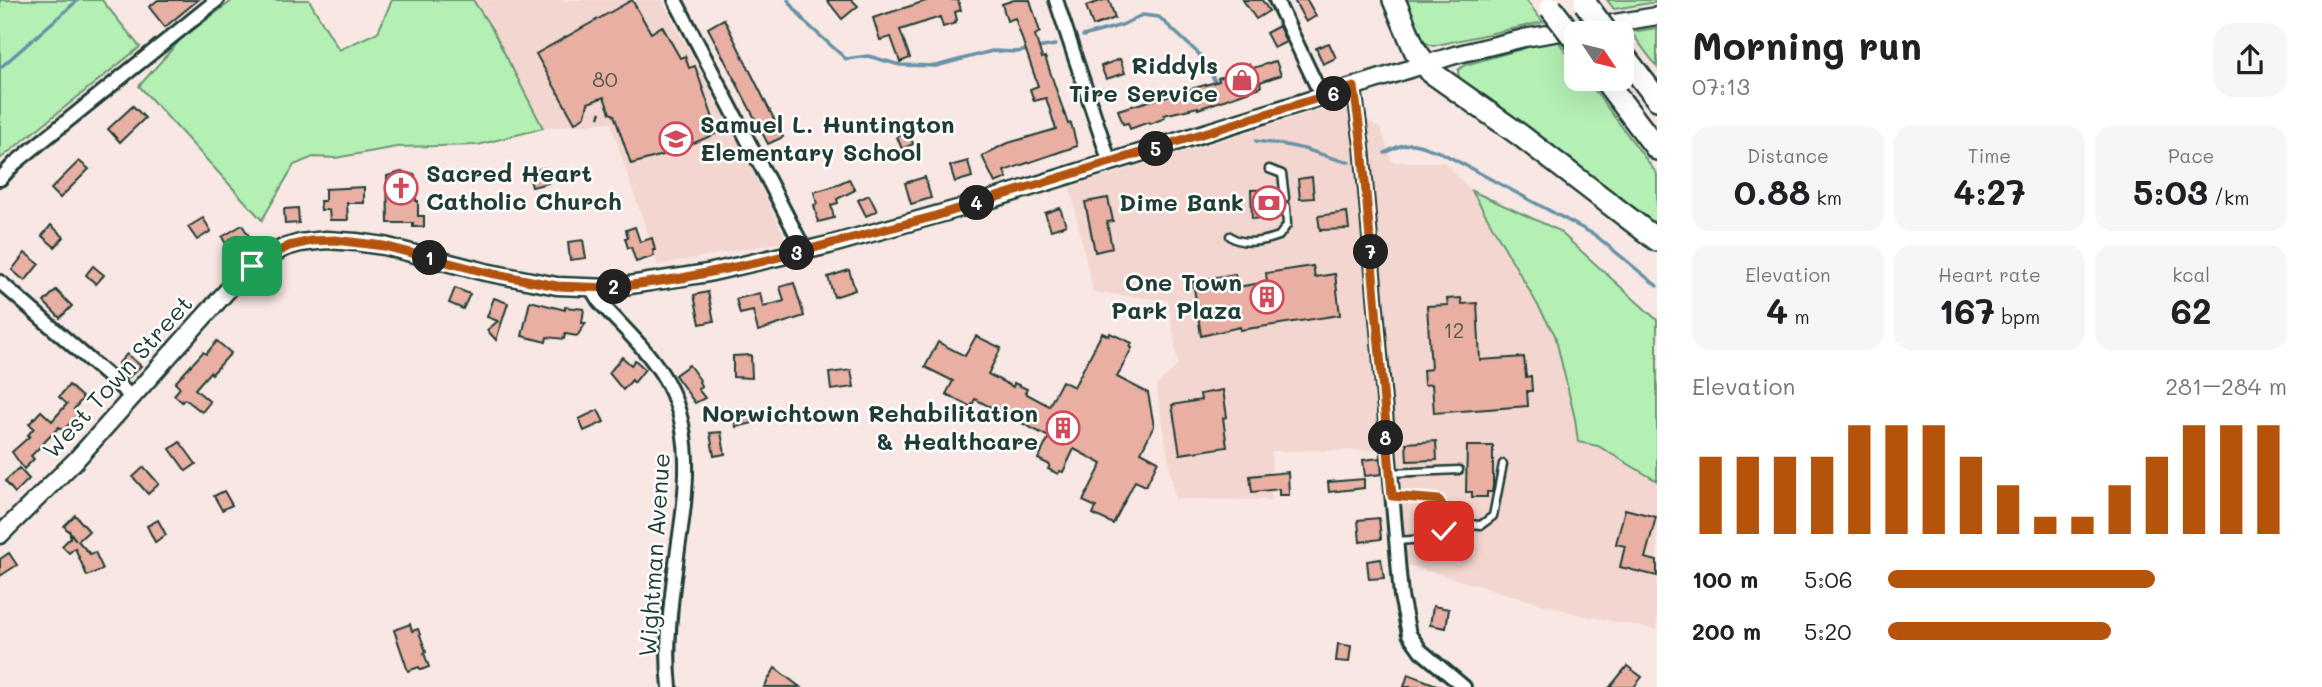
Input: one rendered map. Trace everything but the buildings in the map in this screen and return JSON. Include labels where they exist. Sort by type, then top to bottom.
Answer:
[{"type":"highway","points":[[1394,0],[1412,44],[1425,65],[1438,78],[1520,135],[1657,240]]},
{"type":"highway","points":[[1584,2],[1598,21]]},
{"type":"highway","points":[[1548,4],[1564,25]]},
{"type":"highway","points":[[1634,69],[1657,99]]},
{"type":"highway","points":[[1613,91],[1657,149]]},
{"type":"main road","name":"West Town Street","points":[[0,535],[75,461],[242,274],[272,253],[300,243],[326,240],[356,242],[557,286],[624,286],[682,278],[741,267],[932,217],[1425,65],[1524,38],[1657,16]]},
{"type":"street","points":[[0,179],[15,163],[217,0]]},
{"type":"street","points":[[675,0],[805,251]]},
{"type":"street","points":[[1056,0],[1110,163]]},
{"type":"street","points":[[1276,0],[1322,97]]},
{"type":"street","points":[[1354,87],[1363,157],[1401,596],[1409,634],[1421,651],[1464,687]]},
{"type":"street","points":[[0,282],[132,397]]},
{"type":"street","name":"Wightman Avenue","points":[[591,288],[662,374],[676,404],[687,453],[683,519],[673,586],[667,659],[670,687]]},
{"type":"lane","points":[[1269,169],[1282,174],[1285,198]]},
{"type":"lane","points":[[1230,236],[1240,242],[1279,236],[1287,225],[1286,207]]},
{"type":"lane","points":[[1447,522],[1481,526],[1493,516],[1503,464]]},
{"type":"lane","points":[[1390,473],[1459,470]]},
{"type":"lane","points":[[1392,496],[1439,500],[1446,508],[1447,522],[1444,531],[1434,537],[1396,541]]},
{"type":"path","points":[[599,117],[601,112]]},
{"type":"shaded area","name":"Samuel L. Huntington Elementary School","points":[[473,0],[662,0],[742,149],[787,241],[658,265],[610,122],[543,128]]},
{"type":"shaded area","points":[[1342,103],[1381,129],[1392,162],[1444,162],[1472,191],[1553,331],[1560,352],[1578,442],[1598,446],[1657,481],[1657,630],[1577,614],[1407,565],[1392,450],[1272,451],[1271,500],[1175,499],[1156,386],[1178,365],[1168,300],[1093,292],[1070,187]]},
{"type":"green space","points":[[0,0],[102,0],[140,47],[0,159]]},
{"type":"green space","points":[[233,0],[309,0],[339,50],[378,32],[392,0],[473,0],[492,29],[543,128],[478,145],[397,147],[335,158],[313,157],[294,165],[262,220],[139,86],[180,40]]},
{"type":"green space","points":[[1403,0],[1526,0],[1543,22],[1433,46],[1421,41]]},
{"type":"green space","points":[[1607,0],[1657,0],[1657,2],[1614,9]]},
{"type":"green space","points":[[1657,28],[1657,67],[1634,36],[1634,32]]},
{"type":"green space","points":[[1558,41],[1564,49],[1564,91],[1595,91],[1657,174],[1657,231],[1459,79],[1458,70],[1465,65]]},
{"type":"green space","points":[[1472,191],[1558,230],[1657,320],[1657,481],[1598,446],[1578,442],[1555,335]]},
{"type":"waterway","points":[[0,68],[78,0]]},
{"type":"waterway","points":[[788,0],[805,22],[846,59],[868,56],[900,65],[936,66],[992,51],[1029,50]]},
{"type":"waterway","points":[[1083,36],[1122,25],[1142,15],[1159,17],[1199,54],[1215,81]]},
{"type":"waterway","points":[[1037,48],[1055,45]]},
{"type":"waterway","points":[[1256,141],[1297,147],[1349,162]]},
{"type":"waterway","points":[[1385,153],[1407,144],[1442,153],[1595,235],[1657,286]]},
{"type":"place","name":"Riddyls Tire Service","points":[[1242,80]]},
{"type":"place","name":"Samuel L. Huntington Elementary School","points":[[676,139]]},
{"type":"place","name":"Sacred Heart Catholic Church","points":[[401,188]]},
{"type":"place","name":"Dime Bank","points":[[1269,203]]},
{"type":"place","name":"One Town Park Plaza","points":[[1267,297]]},
{"type":"place","name":"Norwichtown Rehabilitation & Healthcare","points":[[1063,428]]},
{"type":"route","points":[[252,266],[277,250],[289,246],[311,241],[335,240],[384,246],[485,272],[557,286],[610,288],[682,278],[741,267],[932,217],[1354,87],[1362,146],[1392,496],[1439,500],[1446,508],[1447,522],[1444,531]]}]
